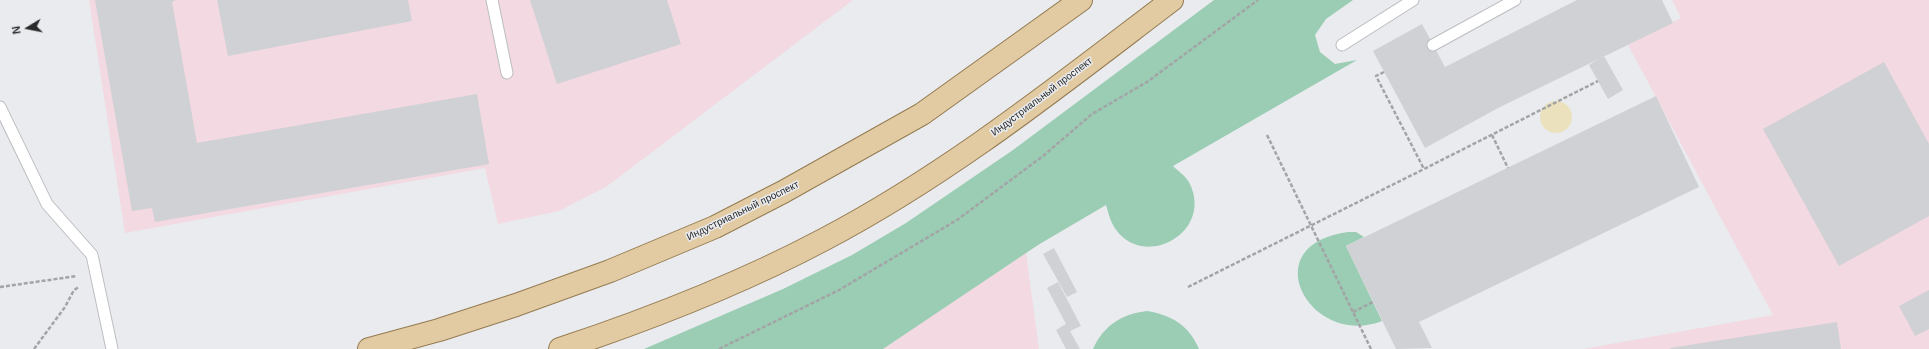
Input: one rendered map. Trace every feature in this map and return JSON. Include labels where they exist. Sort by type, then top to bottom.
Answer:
[{"type":"main road","name":"Индустриальный проспект","points":[[369,349],[439,330],[516,305],[610,271],[715,227],[783,192],[922,114],[1082,0]]},
{"type":"main road","name":"Индустриальный проспект","points":[[560,349],[664,312],[736,281],[823,240],[905,192],[972,149],[1172,0]]},
{"type":"lane","points":[[492,0],[507,74]]},
{"type":"lane","points":[[1342,45],[1413,0]]},
{"type":"lane","points":[[1433,45],[1515,0]]},
{"type":"lane","points":[[0,107],[47,204],[92,255],[112,349]]},
{"type":"path","points":[[719,349],[839,290],[957,220],[1043,156],[1092,114],[1147,82],[1258,0]]},
{"type":"path","points":[[1384,72],[1376,76],[1424,169]]},
{"type":"path","points":[[1188,287],[1598,81]]},
{"type":"path","points":[[1267,135],[1371,349]]},
{"type":"path","points":[[1492,135],[1508,168]]},
{"type":"path","points":[[0,287],[97,274]]},
{"type":"path","points":[[34,349],[65,306],[74,290],[97,274]]},
{"type":"path","points":[[1353,312],[1373,302]]},
{"type":"shaded area","points":[[89,0],[853,0],[606,187],[559,211],[498,224],[485,168],[125,233]]},
{"type":"shaded area","points":[[1672,0],[1929,0],[1929,349],[1583,349],[1773,315],[1628,45],[1681,18]]},
{"type":"shaded area","points":[[1026,253],[1039,349],[883,349],[1012,262]]},
{"type":"green space","points":[[1214,0],[1353,0],[1326,19],[1315,35],[1320,52],[1335,64],[1357,60],[1173,166],[1190,184],[1195,203],[1191,219],[1182,232],[1169,242],[1154,246],[1138,245],[1124,238],[1112,223],[1106,205],[1038,245],[883,349],[644,349],[783,289],[852,255],[906,223],[1013,150]]},
{"type":"green space","points":[[1348,232],[1356,232],[1364,237],[1346,246],[1382,321],[1356,326],[1333,321],[1315,309],[1302,292],[1298,273],[1303,255],[1319,241]]},
{"type":"green space","points":[[1147,311],[1164,315],[1178,322],[1190,334],[1199,349],[1093,349],[1103,333],[1115,322],[1130,315]]},
{"type":"sand","points":[[1553,101],[1559,101],[1568,105],[1572,117],[1568,129],[1559,133],[1553,133],[1544,129],[1540,120],[1540,114],[1544,105]]},
{"type":"building","points":[[95,0],[176,0],[172,2],[197,143],[477,94],[489,164],[155,222],[152,208],[132,211]]},
{"type":"building","points":[[217,0],[408,0],[412,21],[228,56]]},
{"type":"building","points":[[530,0],[667,0],[681,44],[557,84]]},
{"type":"building","points":[[1577,0],[1662,0],[1673,23],[1500,107],[1425,148],[1373,51],[1422,24],[1445,67]]},
{"type":"building","points":[[1604,56],[1623,90],[1608,99],[1589,65]]},
{"type":"building","points":[[1884,62],[1929,144],[1929,216],[1839,266],[1763,129]]},
{"type":"building","points":[[1656,96],[1699,187],[1419,322],[1432,348],[1396,349],[1346,246]]},
{"type":"building","points":[[1054,248],[1077,292],[1067,297],[1043,254]]},
{"type":"building","points":[[1058,282],[1081,326],[1070,331],[1080,349],[1066,349],[1056,330],[1066,324],[1047,288]]},
{"type":"building","points":[[1929,290],[1929,329],[1915,336],[1899,306]]},
{"type":"building","points":[[1837,322],[1841,349],[1670,348]]}]
